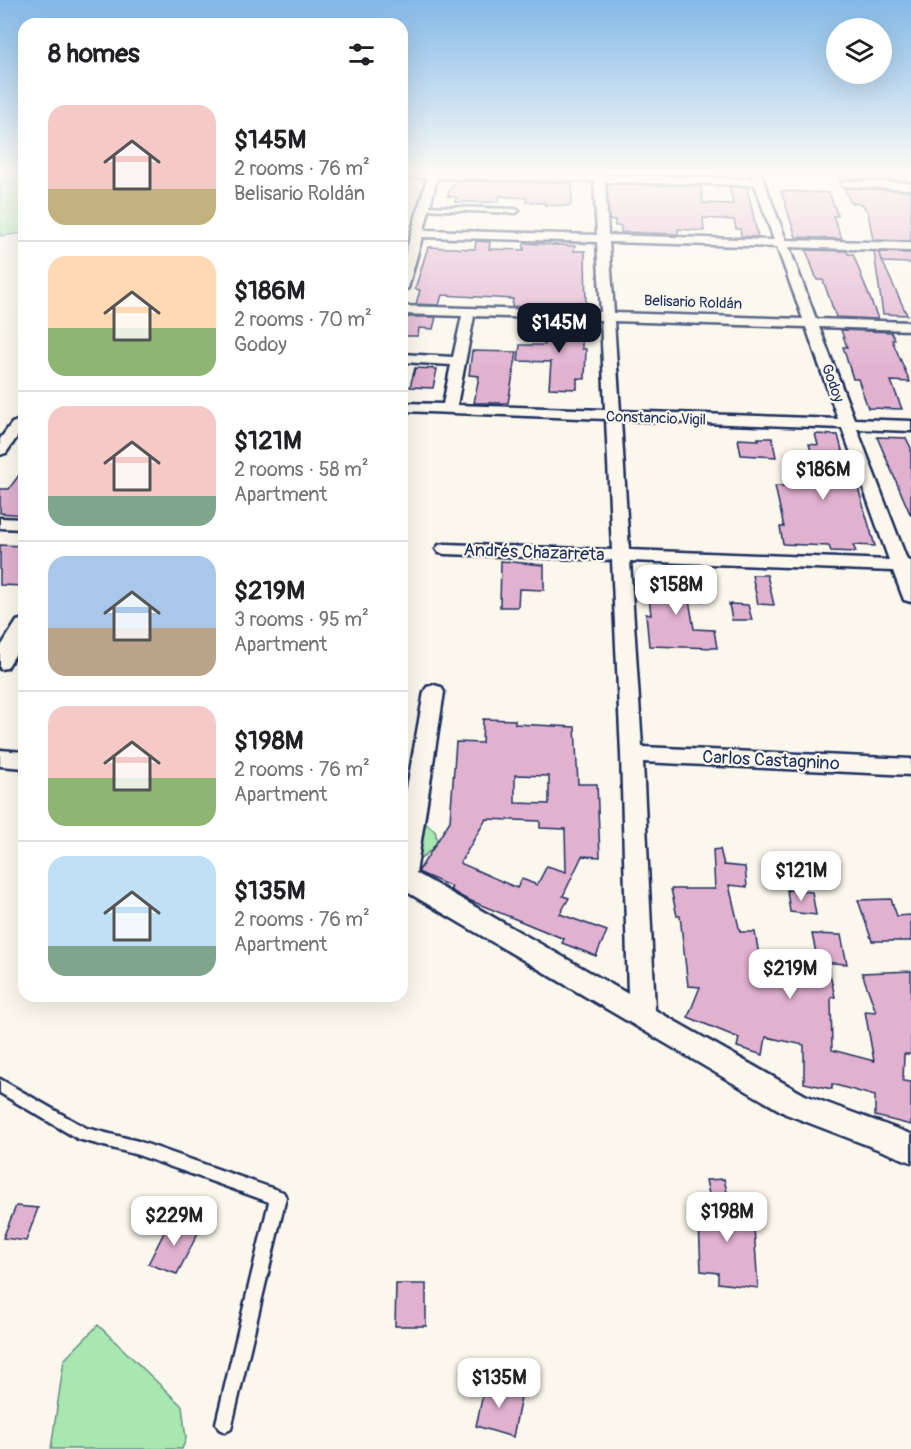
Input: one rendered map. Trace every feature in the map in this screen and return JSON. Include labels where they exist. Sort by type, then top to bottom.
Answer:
[{"type":"street","points":[[408,264],[415,239]]},
{"type":"street","points":[[591,239],[911,247]]},
{"type":"street","points":[[603,239],[632,754],[642,1016]]},
{"type":"street","name":"Godoy","points":[[779,239],[848,424],[905,566],[911,596]]},
{"type":"street","name":"Belisario Roldán","points":[[408,310],[911,326]]},
{"type":"street","points":[[449,409],[469,311]]},
{"type":"street","points":[[408,358],[459,361]]},
{"type":"street","name":"Constancio Vigil","points":[[408,407],[612,417],[911,426]]},
{"type":"street","points":[[0,450],[17,426]]},
{"type":"street","points":[[0,523],[18,524]]},
{"type":"street","name":"Andrés Chazarreta","points":[[445,549],[905,566]]},
{"type":"street","points":[[0,663],[18,638]]},
{"type":"street","points":[[408,847],[434,692]]},
{"type":"street","name":"Carlos Castagnino","points":[[632,754],[911,767]]},
{"type":"street","points":[[0,758],[18,760]]},
{"type":"street","points":[[408,880],[796,1105],[911,1148]]},
{"type":"lane","points":[[0,1085],[83,1134],[138,1148],[278,1197],[225,1423]]},
{"type":"green space","points":[[408,808],[435,831],[438,843],[408,871]]},
{"type":"green space","points":[[98,1325],[182,1406],[186,1439],[182,1449],[51,1449],[64,1360]]},
{"type":"building","points":[[873,239],[911,239],[911,241]]},
{"type":"building","points":[[476,241],[490,242],[489,249],[524,250],[524,243],[575,246],[574,251],[585,251],[586,309],[512,306],[513,299],[442,295],[439,305],[416,304],[420,290],[415,289],[428,247],[475,249]]},
{"type":"building","points":[[806,250],[847,251],[848,254],[853,254],[878,319],[836,317],[823,280],[817,280]]},
{"type":"building","points":[[874,252],[878,252],[907,315],[883,314]]},
{"type":"building","points":[[879,252],[911,253],[911,263],[883,262]]},
{"type":"building","points":[[436,317],[433,329],[419,328],[418,336],[408,336],[408,318]]},
{"type":"building","points":[[546,321],[576,321],[576,337],[582,338],[582,349],[586,349],[585,379],[577,378],[577,389],[549,388],[551,362],[518,361],[520,345],[545,345]]},
{"type":"building","points":[[841,330],[891,332],[895,340],[892,340],[910,382],[891,381],[902,409],[868,408],[858,379],[853,379],[843,347],[847,347]]},
{"type":"building","points":[[472,351],[517,352],[508,403],[474,403],[479,376],[469,375]]},
{"type":"building","points":[[415,368],[437,369],[433,388],[410,387]]},
{"type":"building","points":[[815,434],[838,435],[852,488],[858,488],[875,546],[853,545],[856,552],[831,551],[829,546],[783,544],[780,527],[784,527],[775,486],[793,486],[786,454],[812,455],[809,444],[818,445]]},
{"type":"building","points":[[877,437],[906,438],[911,448],[911,516]]},
{"type":"building","points":[[758,438],[772,438],[776,457],[741,455],[738,439],[759,440]]},
{"type":"building","points":[[18,476],[18,514],[0,513],[0,489],[9,489]]},
{"type":"building","points":[[0,545],[18,546],[18,586],[0,585]]},
{"type":"building","points":[[501,561],[544,565],[544,590],[519,589],[518,607],[500,607]]},
{"type":"building","points":[[656,573],[680,574],[682,584],[701,585],[704,601],[689,600],[694,629],[714,630],[717,648],[649,646],[646,614],[651,615],[649,597],[659,598]]},
{"type":"building","points":[[752,575],[767,575],[774,605],[758,604]]},
{"type":"building","points":[[729,604],[748,605],[752,620],[732,620]]},
{"type":"building","points":[[483,719],[515,720],[515,724],[575,727],[578,784],[597,784],[600,857],[582,856],[563,896],[569,898],[560,914],[607,931],[596,956],[562,943],[564,939],[464,898],[450,890],[452,887],[418,872],[450,821],[456,742],[482,743]],"holes":[[[515,775],[549,776],[549,804],[515,803]],[[486,819],[540,821],[540,828],[565,829],[566,872],[547,866],[537,885],[522,879],[517,888],[460,863]]]},
{"type":"building","points":[[720,849],[724,865],[745,867],[747,887],[729,885],[740,932],[755,932],[760,961],[828,965],[835,997],[831,997],[832,1050],[874,1061],[865,1011],[876,1012],[862,973],[911,971],[911,1054],[904,1054],[903,1081],[911,1082],[911,1125],[875,1116],[875,1096],[832,1084],[832,1089],[804,1083],[804,1045],[766,1037],[763,1055],[737,1047],[739,1038],[688,1017],[700,987],[688,986],[680,916],[677,916],[671,889],[715,889],[713,850]]},
{"type":"building","points":[[787,890],[812,892],[816,915],[790,912]]},
{"type":"building","points":[[891,899],[897,916],[911,915],[911,941],[872,941],[858,900]]},
{"type":"building","points":[[812,934],[841,935],[847,964],[818,962]]},
{"type":"building","points":[[724,1179],[735,1226],[754,1228],[758,1288],[718,1283],[718,1273],[701,1271],[699,1222],[715,1223],[706,1180]]},
{"type":"building","points":[[16,1206],[38,1208],[26,1241],[3,1238]]},
{"type":"building","points":[[170,1221],[199,1231],[177,1274],[148,1264]]},
{"type":"building","points":[[396,1284],[426,1284],[426,1326],[395,1326]]},
{"type":"building","points":[[486,1381],[522,1392],[513,1437],[476,1426]]}]
